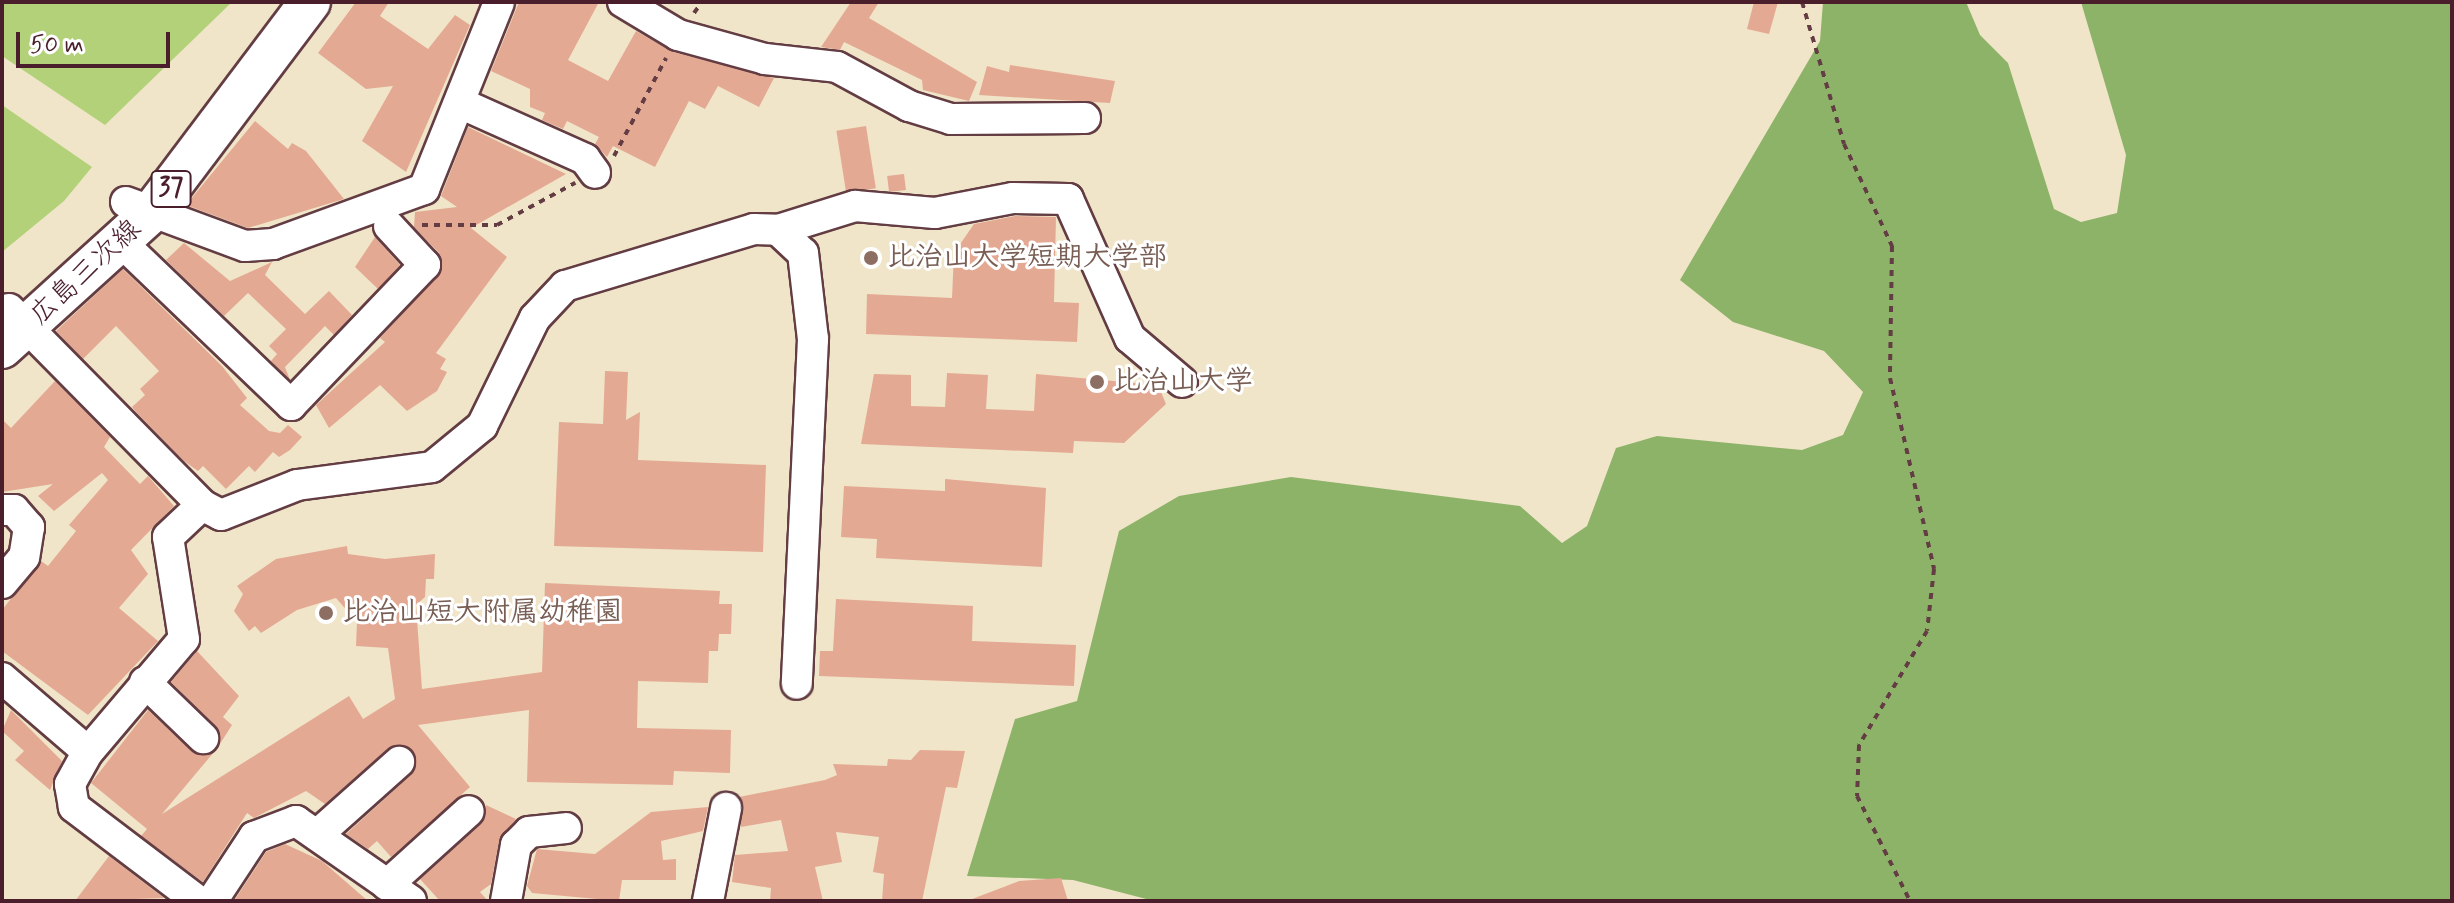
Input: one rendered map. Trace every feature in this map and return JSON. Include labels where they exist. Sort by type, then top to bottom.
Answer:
[{"type":"main road","name":"広島三次線","points":[[10,325],[120,241],[138,208],[283,2]]},
{"type":"main road","name":"広島三次線","points":[[10,325],[138,208],[310,2]]},
{"type":"street","points":[[138,208],[245,246],[375,210],[424,189],[499,2]]},
{"type":"street","points":[[623,2],[678,35],[765,59],[837,67],[909,106],[951,119],[1085,118]]},
{"type":"street","points":[[460,103],[585,159],[595,173]]},
{"type":"street","points":[[10,325],[202,505],[221,515],[297,485],[432,467],[482,426],[535,318],[565,286],[754,229],[778,230],[855,206],[935,213],[1013,198],[1068,199],[1130,338],[1182,382]]},
{"type":"street","points":[[120,241],[291,405],[425,265],[389,226]]},
{"type":"street","points":[[778,230],[803,253],[813,339],[797,684]]},
{"type":"street","points":[[198,901],[74,807],[70,784],[88,752],[184,639],[168,537],[202,505]]},
{"type":"street","points":[[2,510],[14,510],[29,527],[24,557],[2,583]]},
{"type":"street","points":[[2,678],[88,752]]},
{"type":"street","points":[[145,682],[203,738]]},
{"type":"street","points":[[317,835],[399,762]]},
{"type":"street","points":[[708,901],[726,808]]},
{"type":"street","points":[[212,901],[254,837],[296,821],[399,893],[469,811]]},
{"type":"street","points":[[506,901],[516,845],[529,832],[566,828]]},
{"type":"path","points":[[1802,2],[1844,144],[1892,246],[1890,378],[1934,569],[1927,631],[1859,745],[1857,796],[1910,901]]},
{"type":"green space","points":[[2,2],[232,2],[105,125],[2,56]]},
{"type":"green space","points":[[1823,2],[1966,2],[1980,35],[2008,63],[2054,209],[2081,222],[2117,213],[2126,155],[2081,2],[2452,2],[2452,901],[1154,901],[1073,880],[967,876],[1015,719],[1077,701],[1119,531],[1179,496],[1291,477],[1520,506],[1562,543],[1587,526],[1616,448],[1657,436],[1802,450],[1843,435],[1863,392],[1824,351],[1733,322],[1680,280],[1820,41]]},
{"type":"green space","points":[[2,105],[92,167],[64,201],[2,252]]},
{"type":"building","points":[[356,2],[389,2],[380,16],[428,49],[455,15],[470,25],[406,172],[362,141],[393,86],[366,89],[318,53]]},
{"type":"building","points":[[519,2],[599,2],[568,60],[608,81],[636,31],[673,52],[774,78],[759,107],[718,86],[705,109],[689,101],[655,167],[613,146],[607,157],[595,144],[599,137],[567,121],[563,129],[542,120],[545,113],[530,107],[530,89],[491,71]]},
{"type":"building","points":[[851,2],[879,2],[869,18],[977,82],[969,101],[923,90],[922,80],[844,42],[840,50],[821,47]]},
{"type":"building","points":[[1754,2],[1778,2],[1769,34],[1747,29]]},
{"type":"building","points":[[1010,65],[1115,81],[1110,103],[979,95],[987,66],[1009,72]]},
{"type":"building","points":[[255,121],[288,149],[292,143],[306,151],[344,199],[248,228],[186,205]]},
{"type":"building","points":[[866,126],[876,188],[846,193],[836,131]]},
{"type":"building","points":[[468,127],[566,174],[471,228],[507,257],[436,353],[446,359],[440,369],[447,372],[437,391],[407,411],[380,385],[329,428],[316,405],[385,342],[380,338],[442,270],[439,253],[414,227],[415,212],[457,207],[441,196]]},
{"type":"building","points":[[904,174],[906,190],[889,192],[887,176]]},
{"type":"building","points":[[1015,216],[1056,217],[1054,302],[1079,303],[1077,342],[866,334],[867,294],[952,298],[954,253],[974,224]]},
{"type":"building","points":[[375,237],[400,265],[378,289],[355,267]]},
{"type":"building","points":[[184,243],[230,281],[272,262],[265,275],[305,314],[329,291],[352,315],[334,335],[325,326],[285,367],[290,380],[271,361],[277,354],[269,346],[286,329],[248,293],[224,316],[166,260]]},
{"type":"building","points":[[123,269],[222,366],[247,398],[240,405],[269,431],[280,433],[288,425],[302,437],[290,450],[279,457],[273,452],[255,472],[249,466],[226,489],[203,466],[198,471],[184,461],[132,407],[145,395],[140,389],[159,371],[116,326],[83,359],[56,331]]},
{"type":"building","points":[[605,371],[628,372],[626,420],[640,412],[638,460],[766,465],[763,552],[554,546],[559,422],[603,424]]},
{"type":"building","points":[[947,373],[988,375],[986,409],[1034,411],[1036,374],[1158,385],[1166,404],[1124,443],[1074,441],[1073,453],[861,444],[874,374],[911,375],[911,406],[945,407]]},
{"type":"building","points":[[55,381],[110,437],[104,447],[140,484],[148,476],[174,506],[131,550],[148,574],[119,608],[158,641],[88,715],[2,651],[2,610],[41,561],[48,566],[76,531],[69,525],[108,480],[102,473],[54,511],[38,496],[53,484],[2,492],[2,419],[11,428]]},
{"type":"building","points":[[945,479],[1046,488],[1042,567],[876,558],[877,539],[841,537],[844,486],[945,491]]},
{"type":"building","points":[[347,546],[348,554],[385,559],[435,554],[434,579],[426,579],[425,597],[416,605],[422,689],[542,672],[545,583],[720,591],[719,604],[732,604],[731,634],[719,634],[718,651],[709,651],[708,683],[638,681],[637,728],[731,730],[730,773],[674,771],[673,785],[527,782],[529,710],[418,725],[470,787],[391,857],[377,841],[368,849],[346,834],[411,775],[416,758],[404,745],[387,749],[325,804],[306,791],[254,818],[247,813],[203,882],[141,836],[147,829],[91,783],[148,710],[191,751],[214,752],[162,814],[349,696],[363,719],[395,699],[388,648],[356,646],[357,622],[336,598],[297,610],[261,633],[255,626],[249,631],[234,611],[243,594],[237,586],[276,559]]},
{"type":"building","points":[[836,599],[973,606],[972,641],[1076,645],[1074,686],[819,676],[820,651],[833,651]]},
{"type":"building","points":[[197,651],[239,696],[223,717],[232,725],[218,747],[216,726],[171,682]]},
{"type":"building","points":[[11,710],[62,761],[50,790],[15,760],[24,751],[2,731]]},
{"type":"building","points":[[920,750],[965,751],[957,788],[946,787],[922,901],[882,901],[884,874],[873,872],[879,837],[836,832],[842,862],[815,867],[823,901],[770,901],[771,888],[732,882],[735,855],[788,851],[781,820],[741,827],[739,797],[825,780],[837,775],[833,764],[887,766],[888,759],[911,760]]},
{"type":"building","points":[[486,805],[516,819],[499,841],[491,884],[480,892],[488,901],[440,901],[420,879],[481,824]]},
{"type":"building","points":[[708,807],[703,831],[661,841],[663,860],[676,859],[676,880],[622,880],[619,901],[532,893],[527,886],[537,849],[595,854],[651,812]]},
{"type":"building","points":[[285,844],[322,861],[368,901],[234,901],[266,852]]},
{"type":"building","points":[[109,856],[164,898],[75,901]]},
{"type":"building","points":[[1061,878],[1068,901],[967,901],[1019,881]]},
{"type":"place","name":"比治山大学短期大学部","points":[[871,258]]},
{"type":"place","name":"比治山大学","points":[[1097,382]]},
{"type":"place","name":"比治山短大附属幼稚園","points":[[326,613]]}]
